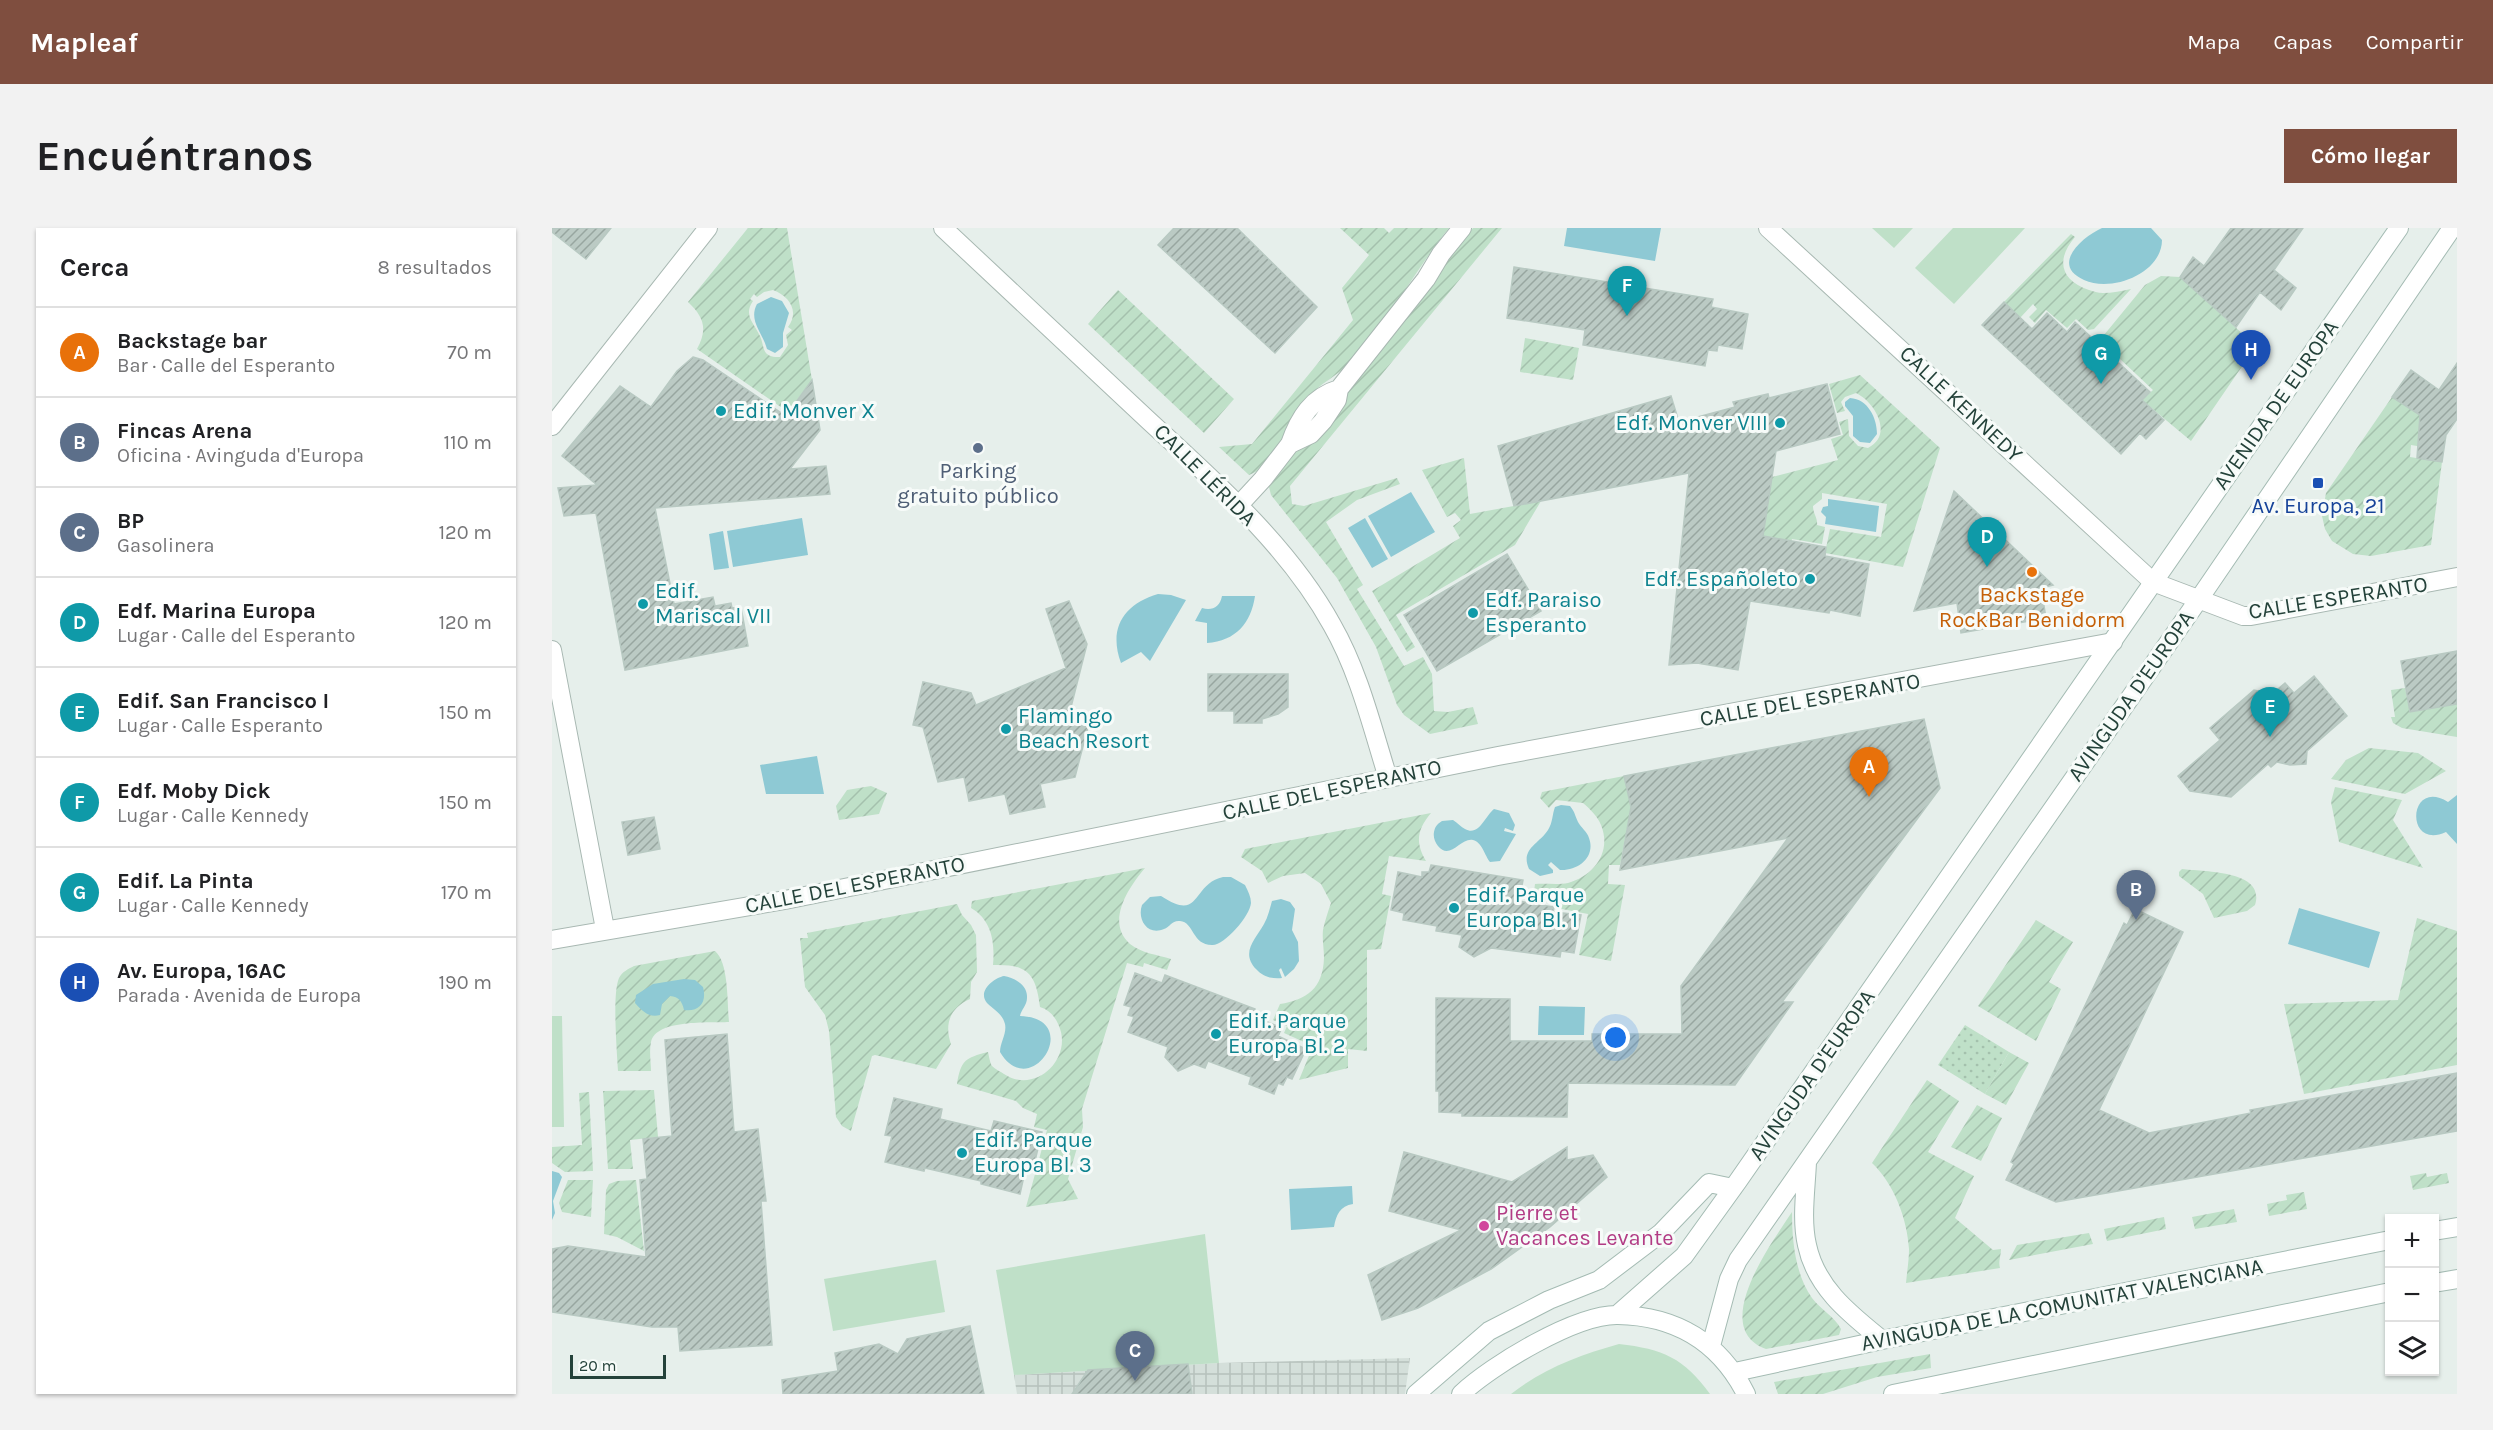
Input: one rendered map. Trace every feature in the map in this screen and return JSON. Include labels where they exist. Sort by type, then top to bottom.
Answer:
[{"type":"main road","points":[[552,426],[708,228]]},
{"type":"main road","name":"CALLE LÉRIDA","points":[[943,228],[1206,473],[1273,543],[1309,587],[1333,625],[1352,666],[1388,778]]},
{"type":"main road","points":[[1238,506],[1263,479],[1290,444],[1311,434],[1323,421],[1336,400],[1339,389],[1420,286],[1462,228]]},
{"type":"main road","name":"CALLE KENNEDY","points":[[1768,228],[2153,582]]},
{"type":"main road","name":"AVENIDA DE EUROPA","points":[[2153,582],[2398,228]]},
{"type":"main road","name":"AVINGUDA D'EUROPA","points":[[1711,1346],[1729,1279],[1738,1260],[2199,599],[2452,228]]},
{"type":"main road","name":"CALLE ESPERANTO","points":[[2153,582],[2243,616],[2251,616],[2457,577]]},
{"type":"main road","name":"AVINGUDA D'EUROPA","points":[[1617,1315],[1684,1256],[2153,582]]},
{"type":"main road","name":"CALLE DEL ESPERANTO","points":[[552,940],[605,929],[785,900],[1388,778],[2113,642]]},
{"type":"main road","points":[[552,650],[605,929]]},
{"type":"main road","name":"AVINGUDA D'EUROPA","points":[[1807,1162],[1807,1245],[1816,1268],[1828,1292],[1882,1340]]},
{"type":"main road","points":[[1416,1394],[1489,1331],[1549,1300],[1599,1280],[1661,1233],[1709,1183],[1733,1188]]},
{"type":"main road","points":[[2439,1231],[2457,1227]]},
{"type":"main road","name":"AVINGUDA DE LA COMUNITAT VALENCIANA","points":[[1735,1372],[1882,1340],[2385,1241]]},
{"type":"main road","points":[[2439,1282],[2457,1279]]},
{"type":"main road","points":[[1893,1394],[2385,1293]]},
{"type":"main road","points":[[1461,1394],[1492,1370],[1544,1338],[1585,1322],[1617,1315],[1663,1321],[1687,1330],[1711,1346],[1735,1372],[1746,1394]]},
{"type":"shaded area","points":[[1410,1358],[1405,1394],[1017,1394],[1014,1375],[1219,1363]]},
{"type":"green space","points":[[748,228],[787,228],[812,380],[788,412],[697,349],[703,324],[698,313],[688,302]],"holes":[[[773,290],[788,300],[793,310],[788,327],[792,330],[786,335],[788,345],[780,357],[774,357],[765,351],[760,336],[750,319],[749,311],[753,301],[750,299],[754,294],[757,297]]]},
{"type":"green space","points":[[1340,228],[1384,228],[1389,233],[1394,228],[1449,228],[1375,333],[1348,365],[1318,388],[1301,405],[1277,451],[1260,469],[1249,475],[1219,447],[1252,444],[1353,320],[1342,288],[1369,255]]},
{"type":"green space","points":[[1473,228],[1502,228],[1290,486],[1292,504],[1304,506],[1397,478],[1400,484],[1357,500],[1326,522],[1363,585],[1357,589],[1404,666],[1423,657],[1432,674],[1434,711],[1448,712],[1473,707],[1478,724],[1430,734],[1404,715],[1397,705],[1376,647],[1337,578],[1271,495],[1269,487],[1293,454],[1307,445]]},
{"type":"green space","points":[[1872,228],[1913,228],[1894,248]]},
{"type":"green space","points":[[1953,228],[2025,228],[1954,304],[1915,268]]},
{"type":"green space","points":[[2071,234],[2075,237],[2063,262],[2064,269],[2072,281],[2099,293],[2131,289],[2094,329],[2088,330],[2076,319],[2067,328],[2046,310],[2035,323],[2029,317],[2037,309],[2033,304],[2020,318],[2004,302]]},
{"type":"green space","points":[[2161,276],[2180,277],[2256,346],[2191,441],[2142,400],[2153,390],[2103,343],[2104,335],[2145,285]]},
{"type":"green space","points":[[1118,290],[1234,399],[1204,433],[1088,324]]},
{"type":"green space","points":[[1525,338],[1579,348],[1573,380],[1520,372]]},
{"type":"green space","points":[[1860,375],[1940,448],[1903,567],[1825,553],[1830,529],[1881,537],[1887,504],[1822,493],[1822,499],[1813,506],[1817,525],[1825,527],[1822,544],[1792,539],[1790,548],[1761,542],[1772,477],[1838,460],[1831,439],[1843,435],[1839,422],[1848,419],[1849,436],[1858,446],[1868,448],[1876,442],[1881,427],[1870,404],[1856,393],[1845,397],[1841,402],[1845,411],[1837,413],[1829,384]]},
{"type":"green space","points":[[2392,397],[2422,416],[2429,448],[2411,445],[2410,457],[2442,462],[2431,545],[2371,556],[2353,554],[2332,541],[2325,529],[2322,516],[2326,493]]},
{"type":"green space","points":[[1464,458],[1470,514],[1541,501],[1515,545],[1396,615],[1415,647],[1407,652],[1372,591],[1460,538],[1453,526],[1461,520],[1455,513],[1447,517],[1422,470]]},
{"type":"green space","points":[[2405,688],[2410,712],[2457,704],[2457,737],[2402,728],[2393,723],[2391,717],[2395,717],[2391,690]]},
{"type":"green space","points":[[2369,748],[2418,753],[2446,771],[2405,794],[2331,779],[2346,760]]},
{"type":"green space","points":[[1624,776],[1631,807],[1620,865],[1609,865],[1608,884],[1625,885],[1611,961],[1579,955],[1588,914],[1557,908],[1558,902],[1533,899],[1535,884],[1568,883],[1586,875],[1598,862],[1604,844],[1600,822],[1583,803],[1556,800],[1549,808],[1540,798],[1542,792]]},
{"type":"green space","points":[[871,786],[887,793],[879,814],[839,820],[836,806],[847,790]]},
{"type":"green space","points":[[2335,787],[2402,800],[2393,820],[2423,868],[2339,842],[2331,802]]},
{"type":"green space","points":[[1431,813],[1419,836],[1420,848],[1426,861],[1389,856],[1382,894],[1391,896],[1381,949],[1367,950],[1367,1051],[1348,1049],[1348,1068],[1299,1080],[1313,1046],[1284,1033],[1287,1026],[1273,1020],[1280,1004],[1306,996],[1317,985],[1323,968],[1323,930],[1331,903],[1321,884],[1305,873],[1283,876],[1268,883],[1262,871],[1241,857],[1245,849]]},
{"type":"green space","points":[[1145,868],[1132,885],[1122,905],[1120,926],[1123,935],[1134,947],[1171,959],[1167,970],[1144,963],[1143,967],[1127,963],[1082,1109],[1083,1127],[1068,1179],[1078,1199],[1026,1207],[1047,1130],[1034,1127],[1037,1114],[1023,1108],[1016,1101],[957,1084],[965,1061],[988,1052],[992,1066],[1004,1074],[1016,1079],[1028,1080],[1039,1077],[1056,1061],[1061,1050],[1062,1038],[1056,1019],[1040,1007],[1036,986],[1028,973],[1014,966],[993,965],[991,933],[984,919],[971,908],[972,901]]},
{"type":"green space","points":[[2182,869],[2218,872],[2243,879],[2251,885],[2256,894],[2255,905],[2247,911],[2214,918],[2203,894],[2179,876]]},
{"type":"green space","points":[[957,904],[976,935],[977,972],[971,982],[970,999],[958,1007],[950,1017],[948,1030],[951,1044],[936,1069],[872,1056],[851,1131],[842,1126],[836,1117],[829,1031],[825,1015],[805,987],[800,938],[808,938],[807,933]]},
{"type":"green space","points":[[2417,918],[2457,931],[2457,1065],[2304,1094],[2284,1004],[2398,1000]]},
{"type":"green space","points":[[2036,920],[2073,942],[2049,982],[2061,989],[2036,1041],[1978,1006]]},
{"type":"green space","points":[[715,951],[720,957],[725,973],[729,1022],[684,1024],[662,1029],[651,1042],[651,1071],[618,1071],[616,996],[619,978],[622,974],[634,966]]},
{"type":"green space","points":[[552,1016],[562,1016],[564,1127],[552,1127]]},
{"type":"green space","points":[[1965,1025],[2009,1052],[1985,1094],[1938,1065]]},
{"type":"green space","points":[[2009,1052],[2029,1063],[2006,1105],[1985,1094]]},
{"type":"green space","points":[[1927,1080],[1959,1101],[1928,1152],[1974,1176],[1955,1218],[1993,1250],[2001,1249],[2000,1268],[1906,1283],[1909,1249],[1902,1214],[1893,1191],[1872,1163]]},
{"type":"green space","points":[[654,1090],[658,1137],[630,1140],[633,1169],[608,1169],[603,1091]]},
{"type":"green space","points":[[589,1092],[593,1171],[565,1172],[552,1163],[552,1147],[582,1145],[579,1093]]},
{"type":"green space","points":[[1977,1105],[2002,1118],[1981,1161],[1951,1147]]},
{"type":"green space","points":[[2426,1173],[2427,1177],[2447,1173],[2449,1183],[2413,1190],[2410,1176]]},
{"type":"green space","points":[[568,1180],[593,1180],[591,1217],[562,1212],[559,1203]]},
{"type":"green space","points":[[636,1180],[644,1251],[617,1237],[604,1234],[606,1190],[609,1184]]},
{"type":"green space","points":[[2304,1192],[2307,1209],[2269,1216],[2267,1204],[2287,1200],[2286,1195]]},
{"type":"green space","points":[[2234,1209],[2237,1222],[2195,1229],[2192,1217]]},
{"type":"green space","points":[[1792,1212],[1798,1268],[1806,1289],[1841,1329],[1839,1335],[1766,1349],[1750,1338],[1743,1323],[1744,1304],[1760,1263]]},
{"type":"green space","points":[[2164,1217],[2166,1229],[2107,1241],[2104,1229]]},
{"type":"green space","points":[[2089,1233],[2093,1244],[2009,1260],[2017,1245]]},
{"type":"green space","points":[[1205,1234],[1219,1363],[1014,1375],[996,1270]]},
{"type":"green space","points":[[936,1260],[945,1312],[833,1331],[824,1279]]},
{"type":"green space","points":[[1619,1344],[1648,1349],[1671,1357],[1691,1372],[1710,1394],[1511,1394],[1536,1377],[1563,1363]]},
{"type":"green space","points":[[1930,1354],[1931,1368],[1877,1377],[1823,1394],[1778,1394],[1774,1382]]},
{"type":"water","points":[[1567,228],[1661,228],[1655,261],[1564,246]]},
{"type":"water","points":[[2102,228],[2151,228],[2162,240],[2160,252],[2145,271],[2121,282],[2108,284],[2084,280],[2074,274],[2069,259],[2079,244]]},
{"type":"water","points":[[771,297],[782,301],[789,313],[783,333],[783,347],[775,353],[767,349],[754,316],[757,304]]},
{"type":"water","points":[[1850,398],[1862,402],[1873,416],[1877,434],[1870,443],[1860,442],[1853,436],[1853,416],[1845,406],[1845,402]]},
{"type":"water","points":[[1411,492],[1435,532],[1391,557],[1368,516]]},
{"type":"water","points":[[1828,499],[1879,506],[1876,532],[1825,524],[1826,517],[1821,512],[1823,507],[1828,506]]},
{"type":"water","points":[[802,518],[808,555],[733,567],[727,531]]},
{"type":"water","points":[[1365,518],[1388,559],[1372,568],[1348,528]]},
{"type":"water","points":[[723,531],[729,568],[714,570],[709,534]]},
{"type":"water","points":[[1158,594],[1186,600],[1150,661],[1141,652],[1121,663],[1117,650],[1117,639],[1122,619],[1136,604]]},
{"type":"water","points":[[1222,596],[1255,596],[1250,614],[1240,629],[1226,639],[1207,643],[1207,623],[1195,621],[1202,608],[1215,607]]},
{"type":"water","points":[[817,756],[824,794],[766,794],[760,765]]},
{"type":"water","points":[[2457,795],[2457,844],[2446,832],[2432,835],[2423,832],[2416,815],[2425,799],[2435,797],[2448,802]]},
{"type":"water","points":[[1570,806],[1573,810],[1588,836],[1590,851],[1584,862],[1567,870],[1560,870],[1551,862],[1548,865],[1553,873],[1540,876],[1529,869],[1527,856],[1548,830],[1555,807]]},
{"type":"water","points":[[1494,809],[1509,813],[1515,825],[1513,831],[1505,828],[1504,831],[1516,834],[1500,861],[1490,862],[1481,846],[1473,840],[1447,851],[1442,850],[1437,844],[1434,832],[1436,826],[1442,821],[1453,820],[1470,831],[1478,828]]},
{"type":"water","points":[[1231,877],[1245,885],[1251,903],[1250,909],[1236,929],[1223,941],[1212,945],[1205,944],[1197,938],[1185,922],[1175,922],[1158,931],[1148,928],[1142,921],[1142,905],[1150,897],[1161,896],[1174,903],[1190,904],[1213,881]]},
{"type":"water","points":[[1281,899],[1290,902],[1295,909],[1292,930],[1298,942],[1299,961],[1285,977],[1281,968],[1279,970],[1282,978],[1275,978],[1265,976],[1256,969],[1251,963],[1249,951],[1265,921],[1272,901]]},
{"type":"water","points":[[2299,908],[2380,932],[2369,968],[2288,944]]},
{"type":"water","points":[[1004,976],[1016,980],[1027,993],[1027,1001],[1020,1016],[1039,1020],[1049,1030],[1050,1042],[1046,1054],[1037,1064],[1025,1069],[1012,1065],[1000,1052],[1005,1031],[1004,1020],[984,998],[988,986]]},
{"type":"water","points":[[684,979],[695,980],[703,987],[704,997],[698,1008],[684,1010],[680,1000],[670,996],[662,1004],[660,1015],[652,1016],[635,1003],[636,995],[653,984]]},
{"type":"water","points":[[1539,1006],[1585,1007],[1584,1035],[1538,1035]]},
{"type":"water","points":[[552,1171],[559,1173],[562,1177],[553,1201],[555,1213],[552,1220]]},
{"type":"water","points":[[1352,1186],[1353,1204],[1339,1212],[1334,1227],[1291,1230],[1289,1189]]},
{"type":"building","points":[[552,228],[611,228],[586,259],[552,232]]},
{"type":"building","points":[[1174,228],[1237,228],[1317,307],[1275,353],[1158,245]]},
{"type":"building","points":[[2231,228],[2303,228],[2274,270],[2296,288],[2281,310],[2260,292],[2236,327],[2180,277],[2193,257],[2204,266]]},
{"type":"building","points":[[1514,267],[1713,299],[1711,307],[1748,314],[1742,349],[1718,345],[1717,351],[1708,350],[1705,366],[1583,345],[1585,330],[1507,318]]},
{"type":"building","points":[[2004,302],[2032,329],[2047,313],[2067,332],[2075,322],[2150,392],[2142,400],[2164,420],[2146,439],[2140,433],[2121,454],[1982,325]]},
{"type":"building","points":[[693,357],[703,360],[786,416],[812,380],[820,430],[790,469],[826,466],[830,494],[655,508],[674,604],[713,597],[715,606],[731,603],[732,608],[741,607],[748,646],[625,670],[596,513],[564,516],[558,488],[597,485],[562,456],[620,386],[651,407],[677,371]]},
{"type":"building","points":[[2457,363],[2457,419],[2446,435],[2442,462],[2417,458],[2420,415],[2392,397],[2411,370],[2439,390]]},
{"type":"building","points":[[1827,384],[1840,434],[1776,451],[1763,536],[1826,547],[1825,556],[1869,564],[1860,616],[1830,610],[1829,613],[1750,601],[1738,670],[1697,663],[1669,665],[1689,473],[1514,506],[1498,446],[1671,396],[1679,422],[1735,407],[1733,402],[1768,394],[1769,398]]},
{"type":"building","points":[[1954,491],[2053,585],[2041,588],[2046,618],[1961,633],[1957,603],[1914,611]]},
{"type":"building","name":"Edf. Paraiso Esperanto","points":[[1507,554],[1541,611],[1437,671],[1404,615]]},
{"type":"building","name":"Flamingo Beach Resort","points":[[1069,601],[1087,644],[1069,715],[1080,718],[1079,725],[1088,727],[1075,777],[1040,784],[1045,807],[1010,814],[1005,794],[969,801],[964,777],[938,782],[923,727],[913,725],[923,682],[971,693],[976,705],[1066,668],[1046,609]]},
{"type":"building","points":[[2457,651],[2457,704],[2410,712],[2401,661]]},
{"type":"building","points":[[1208,674],[1288,674],[1288,707],[1278,714],[1262,719],[1262,723],[1234,723],[1234,711],[1208,711]]},
{"type":"building","points":[[2314,676],[2347,716],[2307,751],[2306,764],[2290,765],[2277,762],[2271,767],[2268,764],[2231,797],[2190,791],[2178,776],[2220,740],[2210,728],[2254,690],[2272,694],[2285,683],[2294,693]]},
{"type":"building","points":[[1924,719],[1940,788],[1782,1002],[1793,1002],[1735,1085],[1568,1083],[1567,1117],[1462,1116],[1462,1113],[1439,1112],[1439,1091],[1436,1091],[1436,998],[1510,999],[1510,1041],[1592,1041],[1592,1034],[1682,1034],[1681,986],[1788,838],[1620,870],[1631,807],[1624,776]]},
{"type":"building","points":[[654,817],[660,849],[628,855],[622,822]]},
{"type":"building","name":"Edif. Parque Europa Bl. 1","points":[[1431,865],[1523,880],[1519,901],[1554,907],[1553,912],[1581,915],[1574,953],[1561,951],[1560,957],[1491,948],[1474,957],[1459,947],[1462,935],[1436,931],[1437,926],[1403,920],[1404,913],[1391,910],[1398,872],[1422,877],[1422,872],[1429,872]]},
{"type":"building","points":[[2135,909],[2183,932],[2099,1110],[2149,1133],[2251,1113],[2250,1110],[2457,1073],[2457,1131],[2056,1202],[2006,1180],[2014,1164],[2011,1162],[2124,923],[2127,925]]},
{"type":"building","name":"Edif. Parque Europa Bl. 2","points":[[1135,973],[1162,983],[1165,975],[1255,1009],[1253,1016],[1282,1028],[1278,1036],[1306,1049],[1292,1079],[1287,1077],[1283,1085],[1278,1083],[1274,1094],[1249,1084],[1251,1077],[1208,1061],[1205,1068],[1194,1064],[1178,1071],[1165,1057],[1168,1047],[1128,1032],[1134,1017],[1128,1015],[1131,1007],[1124,1005]]},
{"type":"building","points":[[727,1034],[734,1132],[758,1129],[766,1201],[761,1201],[772,1345],[680,1351],[678,1327],[652,1327],[552,1312],[552,1249],[568,1246],[646,1257],[640,1180],[647,1179],[643,1139],[672,1136],[665,1040]]},
{"type":"building","name":"Edif. Parque Europa Bl. 3","points":[[894,1098],[942,1109],[940,1119],[991,1131],[994,1121],[1042,1132],[1033,1169],[1026,1167],[1020,1194],[981,1184],[981,1181],[925,1168],[924,1171],[885,1162],[892,1136],[885,1135]]},
{"type":"building","points":[[1567,1147],[1567,1160],[1593,1155],[1607,1177],[1550,1227],[1491,1269],[1418,1308],[1382,1320],[1368,1275],[1461,1230],[1389,1211],[1404,1152],[1512,1182]]},
{"type":"building","points":[[970,1326],[984,1394],[783,1394],[782,1380],[838,1371],[835,1353],[879,1344],[898,1354],[907,1339]]},
{"type":"building","points":[[1188,1364],[1192,1394],[1072,1394],[1088,1370]]},
{"type":"place","name":"Edf. Moby Dick","points":[[1627,316]]},
{"type":"place","name":"Av. Europa, 16AC","points":[[2251,380]]},
{"type":"place","name":"Edif. La Pinta","points":[[2101,384]]},
{"type":"place","name":"Edif. Monver X","points":[[721,411]]},
{"type":"place","name":"Edf. Monver VIII","points":[[1780,423]]},
{"type":"place","name":"Parking gratuito público","points":[[978,448]]},
{"type":"place","name":"Av. Europa, 21","points":[[2318,483]]},
{"type":"place","name":"Edf. Marina Europa","points":[[1987,567]]},
{"type":"place","name":"Backstage RockBar Benidorm","points":[[2032,572]]},
{"type":"place","name":"Edf. Españoleto","points":[[1810,579]]},
{"type":"place","name":"Edif. Mariscal VII","points":[[643,604]]},
{"type":"place","name":"Edf. Paraiso Esperanto","points":[[1473,613]]},
{"type":"place","name":"Flamingo Beach Resort","points":[[1006,729]]},
{"type":"place","name":"Edif. San Francisco I","points":[[2270,737]]},
{"type":"place","name":"Backstage bar","points":[[1869,797]]},
{"type":"place","name":"Edif. Parque Europa Bl. 1","points":[[1454,908]]},
{"type":"place","name":"Fincas Arena","points":[[2136,920]]},
{"type":"place","name":"Edif. Parque Europa Bl. 2","points":[[1216,1034]]},
{"type":"place","name":"Edif. Parque Europa Bl. 3","points":[[962,1153]]},
{"type":"place","name":"Pierre et Vacances Levante","points":[[1484,1226]]},
{"type":"place","name":"BP","points":[[1135,1381]]}]
